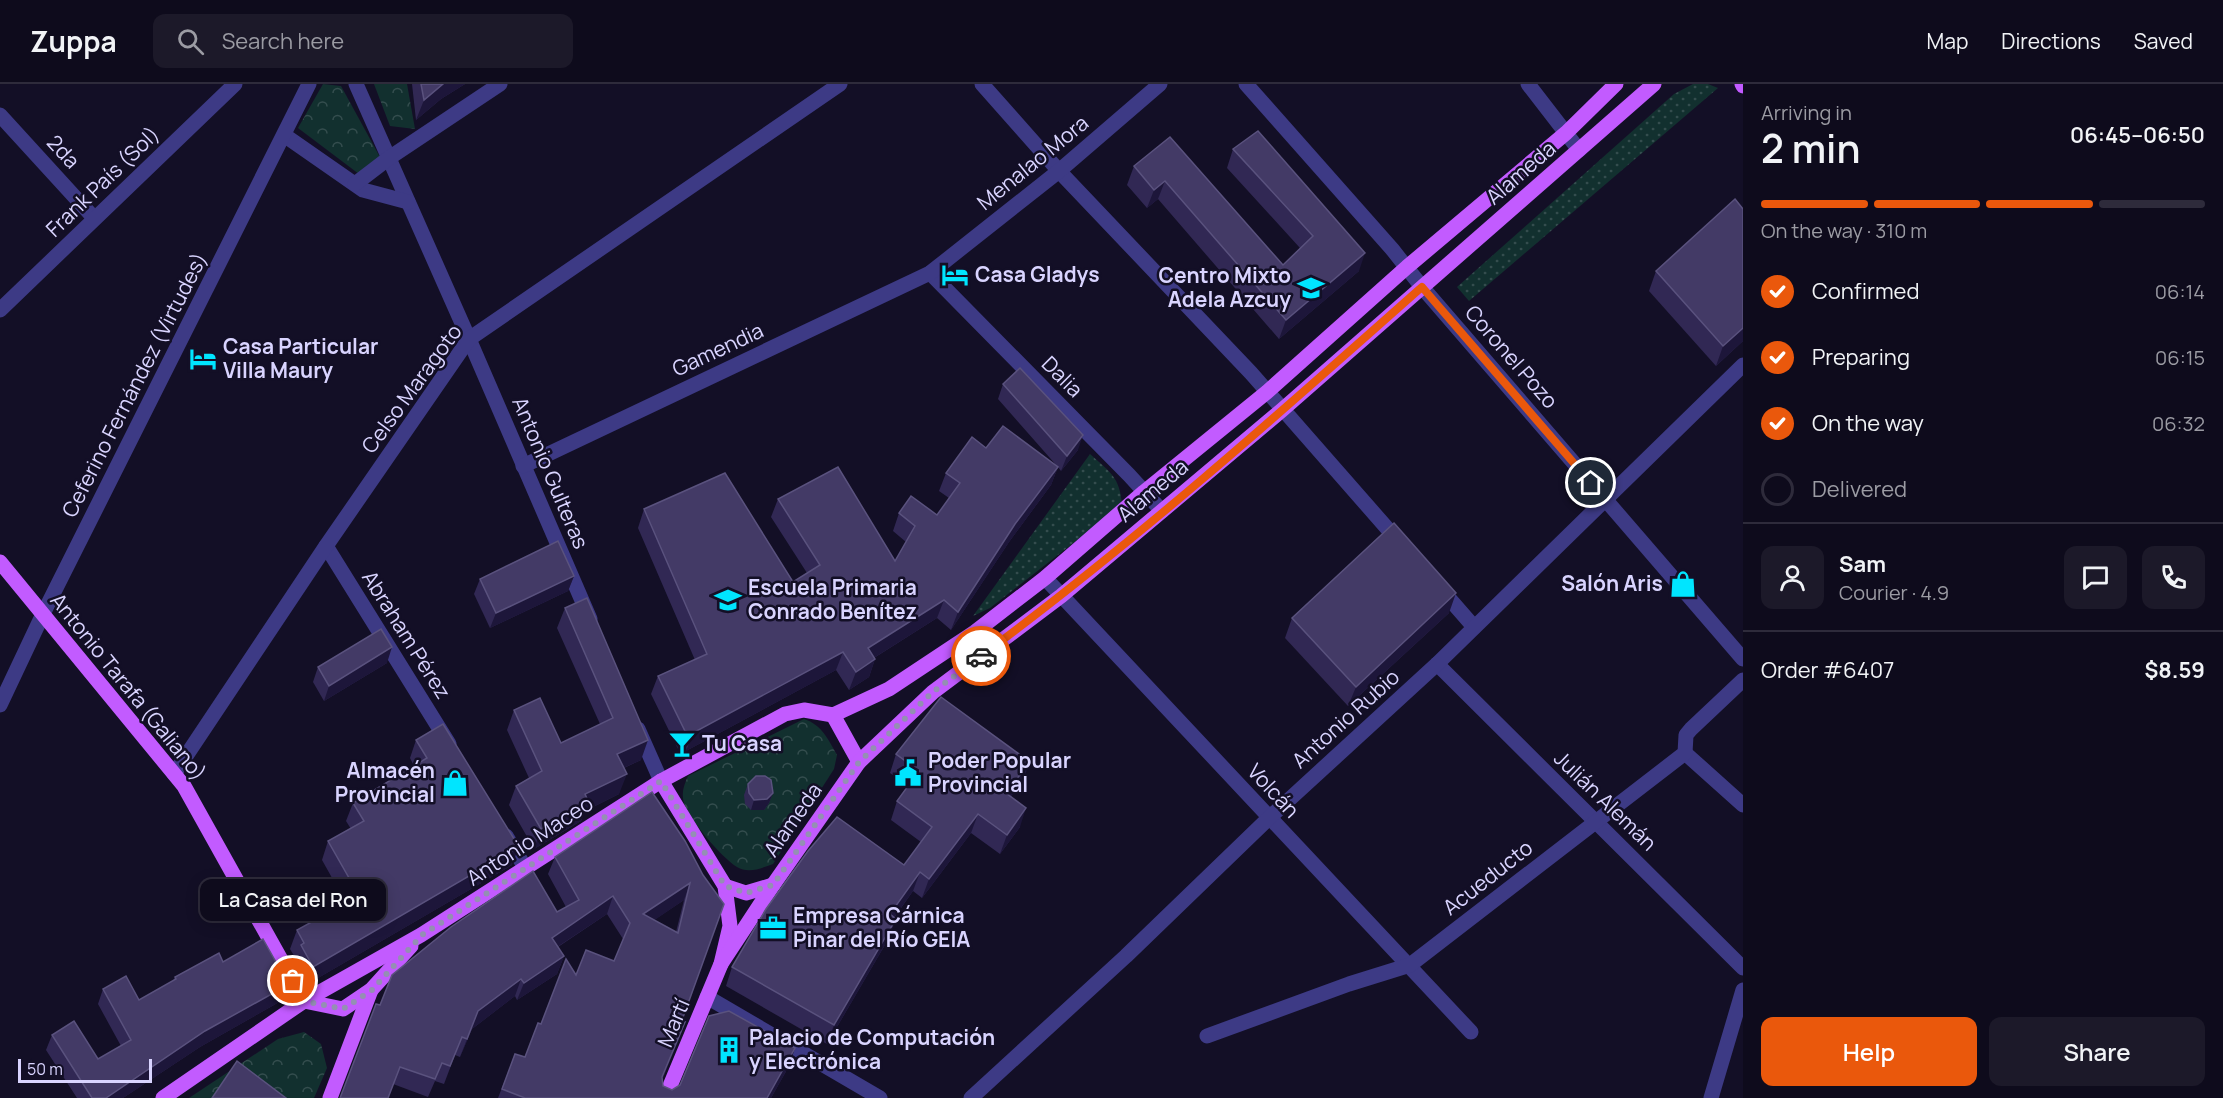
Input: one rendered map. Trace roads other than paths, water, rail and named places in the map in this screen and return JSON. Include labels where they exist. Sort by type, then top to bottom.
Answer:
[{"type":"main road","name":"Alameda","points":[[833,715],[889,689],[923,668],[1046,578],[1144,492],[1267,392],[1407,267],[1571,128],[1616,84]]},
{"type":"main road","points":[[1571,128],[1626,84]]},
{"type":"main road","name":"Alameda","points":[[721,964],[859,762],[933,692],[1061,596],[1282,410],[1654,84]]},
{"type":"main road","name":"Antonio Tarafa (Galiano)","points":[[0,562],[184,786],[304,1001]]},
{"type":"main road","points":[[721,964],[730,926],[725,886],[661,781],[785,714],[804,710],[833,715],[859,762]]},
{"type":"main road","name":"Antonio Maceo","points":[[163,1098],[304,1001],[422,935],[661,781]]},
{"type":"main road","points":[[725,886],[746,893],[773,885]]},
{"type":"main road","name":"Antonio Maceo","points":[[304,1001],[343,1009],[372,990],[422,935]]},
{"type":"main road","name":"Martí","points":[[665,1098],[721,964]]},
{"type":"main road","points":[[330,1098],[372,990]]},
{"type":"street","name":"Frank País (Sol)","points":[[0,310],[235,84]]},
{"type":"street","name":"Ceferino Fernández (Virtudes)","points":[[0,705],[43,614],[309,84]]},
{"type":"street","name":"Antonio Gulteras","points":[[356,84],[470,339],[594,629]]},
{"type":"street","points":[[355,184],[389,158],[500,84]]},
{"type":"street","name":"Celso Maragoto","points":[[174,774],[326,546],[470,339],[840,84]]},
{"type":"street","points":[[982,84],[1059,171],[1267,392],[1412,557]]},
{"type":"street","name":"Menalao Mora","points":[[930,273],[1059,171],[1160,84]]},
{"type":"street","name":"Coronel Pozo","points":[[1246,84],[1407,267],[1743,658]]},
{"type":"street","points":[[1528,84],[1571,128],[1579,150]]},
{"type":"street","name":"2da","points":[[0,115],[94,218]]},
{"type":"street","points":[[284,135],[363,189],[408,202]]},
{"type":"street","name":"Gamendia","points":[[523,465],[930,273]]},
{"type":"street","name":"Dalia","points":[[930,273],[1162,511]]},
{"type":"street","name":"Antonio Rubio","points":[[971,1098],[1126,956],[1269,818],[1437,664],[1743,366]]},
{"type":"street","name":"Abraham Pérez","points":[[326,546],[458,758]]},
{"type":"street","points":[[1428,574],[1474,627]]},
{"type":"street","name":"Volcán","points":[[1046,578],[1471,1032]]},
{"type":"street","name":"Julián Alemán","points":[[1437,664],[1743,968]]},
{"type":"street","points":[[1743,680],[1686,735],[1685,753],[1743,805]]},
{"type":"street","points":[[632,716],[661,781]]},
{"type":"street","name":"Acueducto","points":[[1207,1036],[1349,984],[1410,965],[1685,753]]},
{"type":"street","points":[[495,818],[526,869]]},
{"type":"street","points":[[1711,1098],[1743,990]]},
{"type":"street","points":[[707,997],[880,1098]]},
{"type":"place","name":"Casa Gladys","points":[[955,275]]},
{"type":"place","name":"Centro Mixto Adela Azcuy","points":[[1311,288]]},
{"type":"place","name":"Casa Particular Villa Maury","points":[[203,359]]},
{"type":"place","name":"Salón Aris","points":[[1683,584]]},
{"type":"place","name":"Escuela Primaria Conrado Benítez","points":[[728,600]]},
{"type":"place","name":"Tu Casa","points":[[682,744]]},
{"type":"place","name":"Poder Popular Provincial","points":[[908,773]]},
{"type":"place","name":"Almacén Provincial","points":[[455,783]]},
{"type":"place","name":"Empresa Cárnica Pinar del Río GEIA","points":[[773,928]]},
{"type":"place","name":"La Casa del Ron","points":[[293,981]]},
{"type":"place","name":"Palacio de Computación y Electrónica","points":[[729,1050]]}]
